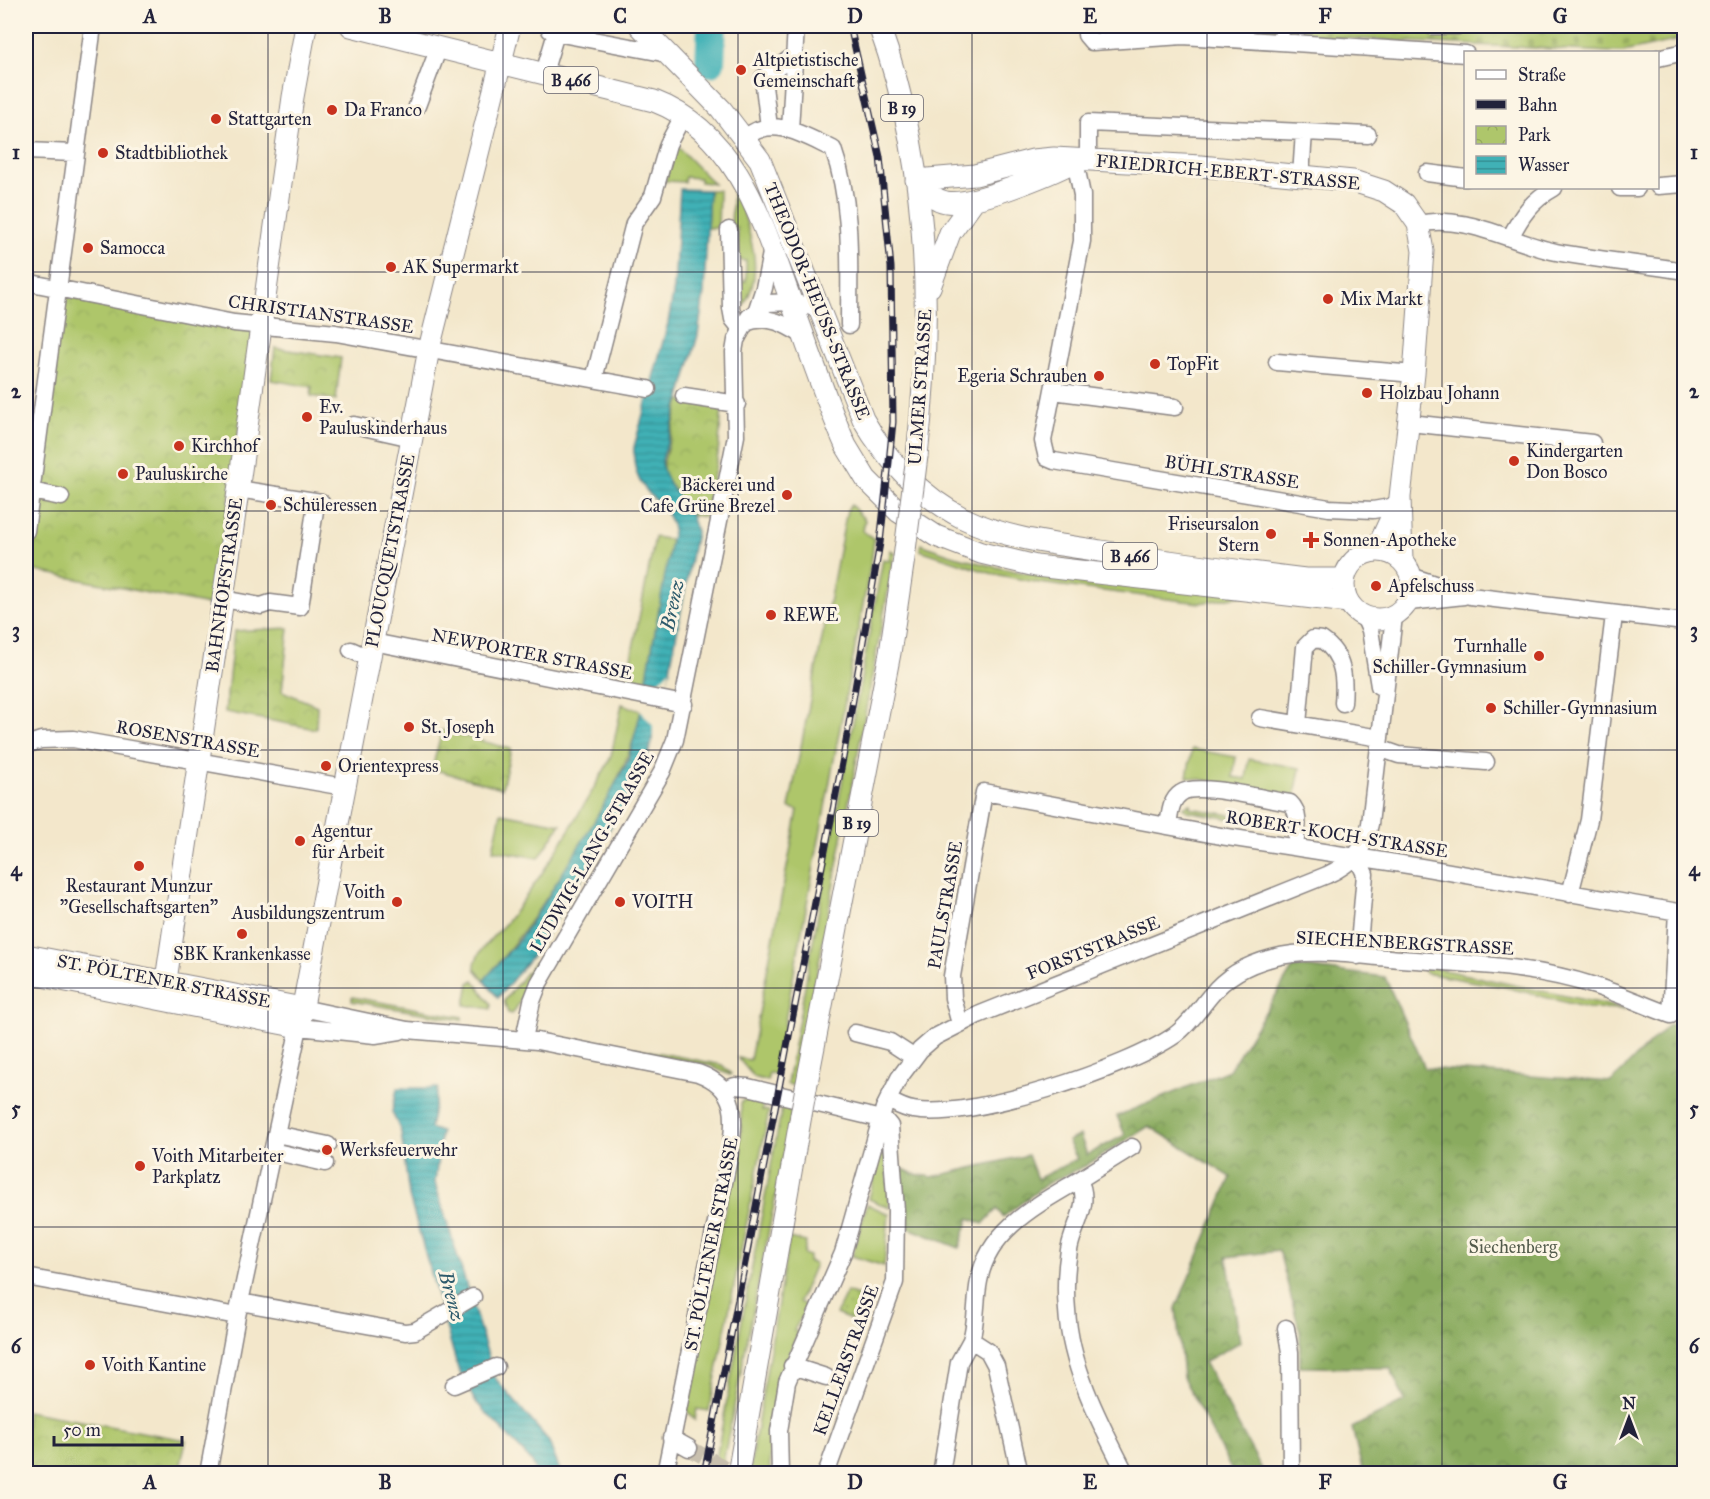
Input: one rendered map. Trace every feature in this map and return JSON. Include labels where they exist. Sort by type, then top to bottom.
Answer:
[{"type":"main road","name":"BAHNHOFSTRASSE","points":[[172,1002],[166,980],[222,603],[294,89],[306,26]]},
{"type":"main road","name":"B 466","points":[[351,26],[544,73]]},
{"type":"main road","name":"PLOUCQUETSTRASSE","points":[[300,1017],[344,787],[364,650],[412,438],[429,349],[499,62],[510,26]]},
{"type":"main road","name":"THEODOR-HEUSS-STRASSE","points":[[640,26],[721,109],[760,160],[776,195],[855,402],[871,434],[909,478],[961,516],[1006,534],[1065,546],[1305,579],[1344,579]]},
{"type":"main road","name":"B 19","points":[[879,26],[901,103],[916,180]]},
{"type":"main road","name":"THEODOR-HEUSS-STRASSE","points":[[544,73],[666,106],[683,116],[714,142],[738,173],[772,247],[839,429],[854,461],[867,479],[899,512],[936,536],[981,553],[1036,566],[1348,602]]},
{"type":"main road","name":"FRIEDRICH-EBERT-STRASSE","points":[[916,180],[975,175],[1043,159],[1301,176],[1370,185],[1395,197],[1413,215],[1418,224]]},
{"type":"main road","name":"FRIEDRICH-EBERT-STRASSE","points":[[916,180],[938,200],[955,202],[974,200],[1082,160]]},
{"type":"main road","name":"ULMER STRASSE","points":[[738,1473],[806,1088],[890,653],[904,558],[925,375],[926,299],[916,180]]},
{"type":"main road","points":[[926,299],[950,233],[974,200]]},
{"type":"main road","points":[[1376,551],[1398,502],[1410,423],[1424,261],[1418,224]]},
{"type":"main road","points":[[1398,502],[1406,568],[1413,585],[1401,609],[1384,619],[1364,617],[1348,602],[1344,579],[1355,560],[1376,551],[1394,555],[1406,568]]},
{"type":"main road","name":"ST. PÖLTENER STRASSE","points":[[26,955],[166,980],[300,1017]]},
{"type":"main road","name":"ST. PÖLTENER STRASSE","points":[[26,973],[172,1002],[300,1017]]},
{"type":"street","points":[[26,531],[74,153],[93,26]]},
{"type":"street","points":[[790,130],[794,102],[796,26]]},
{"type":"street","points":[[1086,26],[1086,35],[1092,42],[1183,36],[1464,54]]},
{"type":"street","points":[[1164,26],[1183,36]]},
{"type":"street","points":[[1431,26],[1458,26]]},
{"type":"street","points":[[544,73],[554,29],[668,54]]},
{"type":"street","points":[[417,106],[439,46]]},
{"type":"street","points":[[1659,58],[1684,52]]},
{"type":"street","points":[[769,127],[763,78],[795,55]]},
{"type":"street","points":[[594,380],[634,223],[653,196],[668,144],[683,116]]},
{"type":"street","points":[[1082,160],[1088,123],[1368,135]]},
{"type":"street","points":[[745,138],[752,131],[769,127],[790,130],[833,149],[839,166],[849,231],[849,325]]},
{"type":"street","points":[[1301,176],[1304,132]]},
{"type":"street","points":[[26,151],[74,153]]},
{"type":"street","name":"FRIEDRICH-EBERT-STRASSE","points":[[1062,463],[1047,458],[1044,450],[1082,241],[1082,160]]},
{"type":"street","points":[[1427,173],[1464,178]]},
{"type":"street","points":[[1659,186],[1684,184]]},
{"type":"street","points":[[1533,189],[1548,191]]},
{"type":"street","points":[[1510,238],[1522,213],[1548,191]]},
{"type":"street","points":[[1418,224],[1436,221],[1455,222],[1557,252],[1684,271]]},
{"type":"street","points":[[729,230],[733,319],[743,326],[760,319],[777,321],[804,336]]},
{"type":"street","name":"LUDWIG-LANG-STRASSE","points":[[524,1039],[532,1001],[539,983],[666,766],[684,704],[736,436],[734,352],[743,326],[757,309],[764,288],[772,247]]},
{"type":"street","name":"CHRISTIANSTRASSE","points":[[26,282],[226,321],[336,333],[648,389]]},
{"type":"street","points":[[757,309],[775,301],[792,302],[819,309]]},
{"type":"street","points":[[1277,363],[1414,374]]},
{"type":"street","points":[[1053,391],[1175,407]]},
{"type":"street","points":[[684,396],[737,404]]},
{"type":"street","points":[[1410,423],[1592,442]]},
{"type":"street","points":[[354,425],[412,438]]},
{"type":"street","name":"BÜHLSTRASSE","points":[[1062,463],[1329,508],[1373,510],[1398,502]]},
{"type":"street","points":[[222,603],[261,606],[270,603],[300,607],[319,503],[238,489]]},
{"type":"street","points":[[31,491],[61,497]]},
{"type":"street","points":[[1406,568],[1470,596],[1684,622]]},
{"type":"street","points":[[1358,956],[1365,874],[1356,856],[1368,836],[1380,743],[1382,708],[1401,609],[1470,596]]},
{"type":"street","points":[[1570,894],[1589,820],[1614,615]]},
{"type":"street","points":[[1364,617],[1372,642],[1382,708]]},
{"type":"street","points":[[1298,724],[1305,647],[1313,639],[1327,643],[1338,657],[1344,684],[1343,703]]},
{"type":"street","name":"NEWPORTER STRASSE","points":[[364,650],[684,704]]},
{"type":"street","points":[[1260,718],[1298,724],[1380,743],[1399,755],[1486,762]]},
{"type":"street","name":"ROSENSTRASSE","points":[[26,745],[40,740],[73,739],[344,787]]},
{"type":"street","points":[[1168,826],[1172,804],[1181,792],[1189,789],[1255,797],[1290,803],[1294,807],[1298,820],[1295,847]]},
{"type":"street","name":"ROBERT-KOCH-STRASSE","points":[[984,792],[1168,826],[1356,856],[1681,913]]},
{"type":"street","name":"PAULSTRASSE","points":[[960,1024],[953,998],[952,976],[984,792]]},
{"type":"street","name":"FORSTSTRASSE","points":[[780,1473],[781,1414],[792,1366],[826,1297],[843,1253],[870,1141],[899,1078],[913,1058],[935,1037],[960,1024],[1327,875],[1356,856]]},
{"type":"street","name":"SIECHENBERGSTRASSE","points":[[888,1100],[914,1111],[948,1110],[1013,1098],[1056,1087],[1142,1054],[1172,1037],[1194,1019],[1220,985],[1242,969],[1271,958],[1306,952],[1484,963],[1524,969],[1595,986],[1671,1015],[1681,913]]},
{"type":"street","points":[[208,1473],[239,1309],[300,1017]]},
{"type":"street","name":"ST. PÖLTENER STRASSE","points":[[300,1017],[407,1030],[524,1039],[698,1073],[710,1077],[724,1090],[734,1110],[730,1153],[665,1473]]},
{"type":"street","points":[[855,1033],[890,1042],[913,1058]]},
{"type":"street","points":[[724,1090],[741,1086],[881,1119]]},
{"type":"street","name":"KELLERSTRASSE","points":[[826,1473],[895,1282],[896,1211],[891,1131],[888,1123],[881,1119]]},
{"type":"street","points":[[275,1138],[327,1149],[275,1138]]},
{"type":"street","points":[[940,1473],[959,1362],[971,1340],[979,1280],[992,1247],[1015,1221],[1132,1147]]},
{"type":"street","points":[[1080,1180],[1085,1191],[1085,1200],[1069,1248],[1067,1312],[1078,1366],[1109,1440],[1126,1473]]},
{"type":"street","points":[[26,1277],[405,1332],[415,1331],[473,1297]]},
{"type":"street","points":[[1286,1328],[1290,1352],[1291,1473]]},
{"type":"street","points":[[971,1340],[988,1351],[996,1365],[1020,1473]]},
{"type":"street","points":[[792,1366],[826,1377]]},
{"type":"street","points":[[454,1385],[496,1367]]},
{"type":"street","points":[[672,1438],[689,1448]]},
{"type":"green space","points":[[1264,26],[1684,26],[1684,39],[1628,51],[1263,34]]},
{"type":"green space","points":[[674,143],[713,183],[700,182],[700,178],[685,177],[684,182],[665,181]]},
{"type":"green space","points":[[733,186],[738,194],[750,237],[755,265],[750,293],[743,306],[739,304],[739,282],[746,281],[746,261],[738,260],[737,228],[731,227]]},
{"type":"green space","points":[[709,190],[719,190],[718,228],[707,228]]},
{"type":"green space","points":[[58,295],[253,331],[214,606],[26,569],[26,532]]},
{"type":"green space","points":[[275,348],[341,358],[336,400],[311,396],[312,387],[271,380]]},
{"type":"green space","points":[[680,400],[722,407],[718,454],[705,517],[692,515],[664,476],[662,468]]},
{"type":"green space","points":[[851,505],[865,520],[863,531],[874,539],[872,557],[775,1074],[769,1073],[767,1081],[754,1077],[738,1058],[750,1060],[798,810],[789,808],[847,510]]},
{"type":"green space","points":[[655,537],[672,540],[646,685],[626,683]]},
{"type":"green space","points":[[921,544],[961,558],[1042,576],[1251,594],[1200,603],[1039,583],[990,573],[920,550]]},
{"type":"green space","points":[[890,550],[895,553],[796,1086],[787,1084],[883,559],[889,561]]},
{"type":"green space","points":[[289,628],[282,691],[317,706],[316,729],[225,712],[234,631]]},
{"type":"green space","points":[[622,704],[641,711],[630,749],[615,785],[555,886],[484,980],[475,969],[477,957],[533,887],[606,767],[611,756]]},
{"type":"green space","points":[[442,730],[511,749],[502,788],[432,769]]},
{"type":"green space","points":[[1192,749],[1236,757],[1233,777],[1246,779],[1249,759],[1300,768],[1295,796],[1187,777]]},
{"type":"green space","points":[[1191,804],[1190,808],[1288,825],[1288,829],[1187,811],[1183,807]]},
{"type":"green space","points":[[501,813],[561,824],[539,858],[493,850]]},
{"type":"green space","points":[[534,963],[540,965],[515,1010],[512,1014],[508,1013],[504,1001]]},
{"type":"green space","name":"Siechenberg","points":[[1294,966],[1385,977],[1425,1068],[1611,1082],[1669,1024],[1684,1028],[1684,1473],[1363,1473],[1352,1428],[1405,1401],[1390,1368],[1300,1367],[1300,1332],[1279,1251],[1227,1257],[1240,1342],[1204,1362],[1264,1473],[1233,1473],[1183,1377],[1176,1308],[1231,1177],[1149,1126],[1085,1166],[1048,1183],[1003,1217],[997,1209],[983,1224],[969,1218],[959,1248],[906,1227],[905,1215],[900,1215],[897,1166],[914,1174],[932,1177],[1028,1155],[1037,1179],[1077,1159],[1068,1141],[1080,1135],[1087,1155],[1125,1135],[1117,1116],[1229,1070]]},
{"type":"green space","points":[[1425,966],[1627,1009],[1588,1008],[1505,987],[1425,973]]},
{"type":"green space","points":[[474,980],[491,1004],[491,1009],[465,1005],[469,983]]},
{"type":"green space","points":[[352,997],[462,1017],[462,1020],[352,1001]]},
{"type":"green space","points":[[613,1044],[722,1065],[731,1074],[711,1066],[611,1048]]},
{"type":"green space","points":[[752,1095],[764,1098],[762,1110],[769,1111],[709,1411],[697,1409],[695,1420],[686,1410],[685,1395],[741,1136],[741,1102]]},
{"type":"green space","points":[[783,1102],[791,1103],[790,1112],[792,1113],[721,1473],[713,1474]]},
{"type":"green space","points":[[883,1151],[886,1154],[890,1208],[869,1199],[880,1153]]},
{"type":"green space","points":[[867,1204],[889,1214],[884,1266],[852,1256]]},
{"type":"green space","points":[[789,1238],[806,1242],[804,1254],[809,1256],[808,1262],[815,1264],[799,1302],[811,1308],[806,1318],[802,1316],[794,1330],[798,1333],[779,1384],[770,1437],[770,1473],[749,1474]]},
{"type":"green space","points":[[847,1292],[869,1300],[861,1324],[836,1314]]},
{"type":"green space","points":[[26,1411],[186,1440],[179,1473],[26,1473]]},
{"type":"water","points":[[702,26],[719,26],[719,63],[698,59]]},
{"type":"water","points":[[680,189],[709,190],[704,293],[698,335],[662,460],[666,478],[688,511],[696,532],[670,669],[645,767],[576,888],[535,952],[498,998],[484,980],[519,940],[591,827],[628,761],[641,711],[673,529],[664,509],[638,477],[634,447],[668,323],[674,288]]},
{"type":"water","points":[[397,1088],[438,1088],[430,1128],[441,1132],[435,1183],[495,1378],[548,1440],[561,1473],[536,1473],[532,1462],[475,1401],[458,1369],[409,1196],[401,1132],[392,1112]]},
{"type":"pier","points":[[670,669],[653,745],[653,725],[639,709],[643,685],[659,681]]},
{"type":"waterway","name":"Brenz","points":[[710,62],[712,26]]},
{"type":"tunnel","points":[[689,1448],[735,1474]]},
{"type":"railway","points":[[704,1474],[843,758],[880,543],[889,462],[893,422],[891,267],[880,157],[850,26]]},
{"type":"place","name":"Altpietistische Gemeinschaft","points":[[741,70]]},
{"type":"place","name":"Da Franco","points":[[332,110]]},
{"type":"place","name":"Stattgarten","points":[[216,119]]},
{"type":"place","name":"Stadtbibliothek","points":[[103,153]]},
{"type":"place","name":"Samocca","points":[[88,248]]},
{"type":"place","name":"AK Supermarkt","points":[[391,267]]},
{"type":"place","name":"Mix Markt","points":[[1328,299]]},
{"type":"place","name":"TopFit","points":[[1155,364]]},
{"type":"place","name":"Egeria Schrauben","points":[[1099,376]]},
{"type":"place","name":"Holzbau Johann","points":[[1367,393]]},
{"type":"place","name":"Ev. Pauluskinderhaus","points":[[307,417]]},
{"type":"place","name":"Kirchhof","points":[[179,446]]},
{"type":"place","name":"Kindergarten Don Bosco","points":[[1514,461]]},
{"type":"place","name":"Pauluskirche","points":[[123,474]]},
{"type":"place","name":"Bäckerei und Cafe Grüne Brezel","points":[[787,495]]},
{"type":"place","name":"Schüleressen","points":[[271,505]]},
{"type":"place","name":"Friseursalon Stern","points":[[1271,534]]},
{"type":"place","name":"Sonnen-Apotheke","points":[[1311,540]]},
{"type":"place","name":"Apfelschuss","points":[[1376,586]]},
{"type":"place","name":"REWE","points":[[771,615]]},
{"type":"place","name":"Turnhalle Schiller-Gymnasium","points":[[1539,656]]},
{"type":"place","name":"Schiller-Gymnasium","points":[[1491,708]]},
{"type":"place","name":"St. Joseph","points":[[409,727]]},
{"type":"place","name":"Orientexpress","points":[[326,766]]},
{"type":"place","name":"Agentur für Arbeit","points":[[300,841]]},
{"type":"place","name":"Restaurant Munzur \"Gesellschaftsgarten\"","points":[[139,866]]},
{"type":"place","name":"Voith Ausbildungszentrum","points":[[397,902]]},
{"type":"place","name":"VOITH","points":[[620,902]]},
{"type":"place","name":"SBK Krankenkasse","points":[[242,934]]},
{"type":"place","name":"Werksfeuerwehr","points":[[327,1150]]},
{"type":"place","name":"Voith Mitarbeiter Parkplatz","points":[[140,1166]]},
{"type":"place","name":"Voith Kantine","points":[[90,1365]]}]
